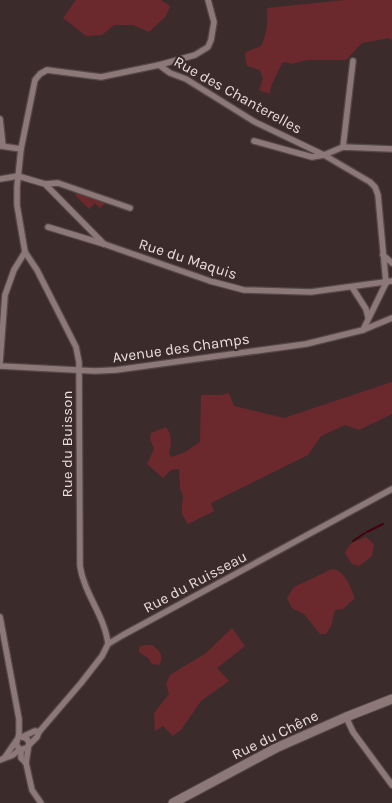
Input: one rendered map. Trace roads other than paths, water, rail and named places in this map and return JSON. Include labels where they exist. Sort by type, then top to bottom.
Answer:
[{"type":"main road","name":"Rue du Chêne","points":[[177,802],[276,748],[392,699]]},
{"type":"street","points":[[159,65],[194,55],[208,47],[214,22],[208,0]]},
{"type":"street","points":[[343,147],[353,61]]},
{"type":"street","name":"Rue des Chanterelles","points":[[21,149],[33,84],[43,72],[57,70],[101,77],[159,65],[170,73],[186,79],[255,122],[324,155],[370,182],[378,194],[383,255],[389,282]]},
{"type":"street","points":[[0,119],[2,146],[21,149],[16,198],[25,252],[14,270],[5,295],[0,362]]},
{"type":"street","name":"Rue des Chanterelles","points":[[254,141],[312,157],[324,155]]},
{"type":"street","points":[[324,155],[343,147],[392,149]]},
{"type":"street","points":[[0,178],[18,176]]},
{"type":"street","name":"Rue du Maquis","points":[[18,176],[44,184],[58,182],[130,208]]},
{"type":"street","name":"Rue du Maquis","points":[[44,184],[104,244]]},
{"type":"street","name":"Rue du Maquis","points":[[48,227],[104,244],[210,281],[244,290],[311,292],[389,282]]},
{"type":"street","name":"Rue du Buisson","points":[[25,252],[37,270],[76,347],[79,370],[80,566],[85,587],[106,633],[108,644]]},
{"type":"street","points":[[383,255],[392,263]]},
{"type":"street","points":[[363,330],[368,317],[389,282]]},
{"type":"street","points":[[352,287],[364,304],[368,317]]},
{"type":"street","name":"Avenue des Champs","points":[[0,366],[116,370],[306,344],[363,330],[392,318]]},
{"type":"street","name":"Rue du Ruisseau","points":[[29,746],[81,684],[102,656],[108,644],[392,489]]},
{"type":"street","points":[[0,617],[19,719],[19,739],[16,745],[20,750],[21,758],[26,763]]},
{"type":"street","points":[[346,717],[353,732],[392,785]]},
{"type":"street","points":[[3,758],[19,739],[35,731],[39,732]]},
{"type":"street","points":[[19,739],[28,740],[29,746],[26,763],[32,790],[41,803]]},
{"type":"street","points":[[3,758],[13,755],[20,750],[25,750],[29,746]]},
{"type":"waterway","points":[[367,532],[383,524]]},
{"type":"waterway","points":[[353,541],[365,533]]}]
